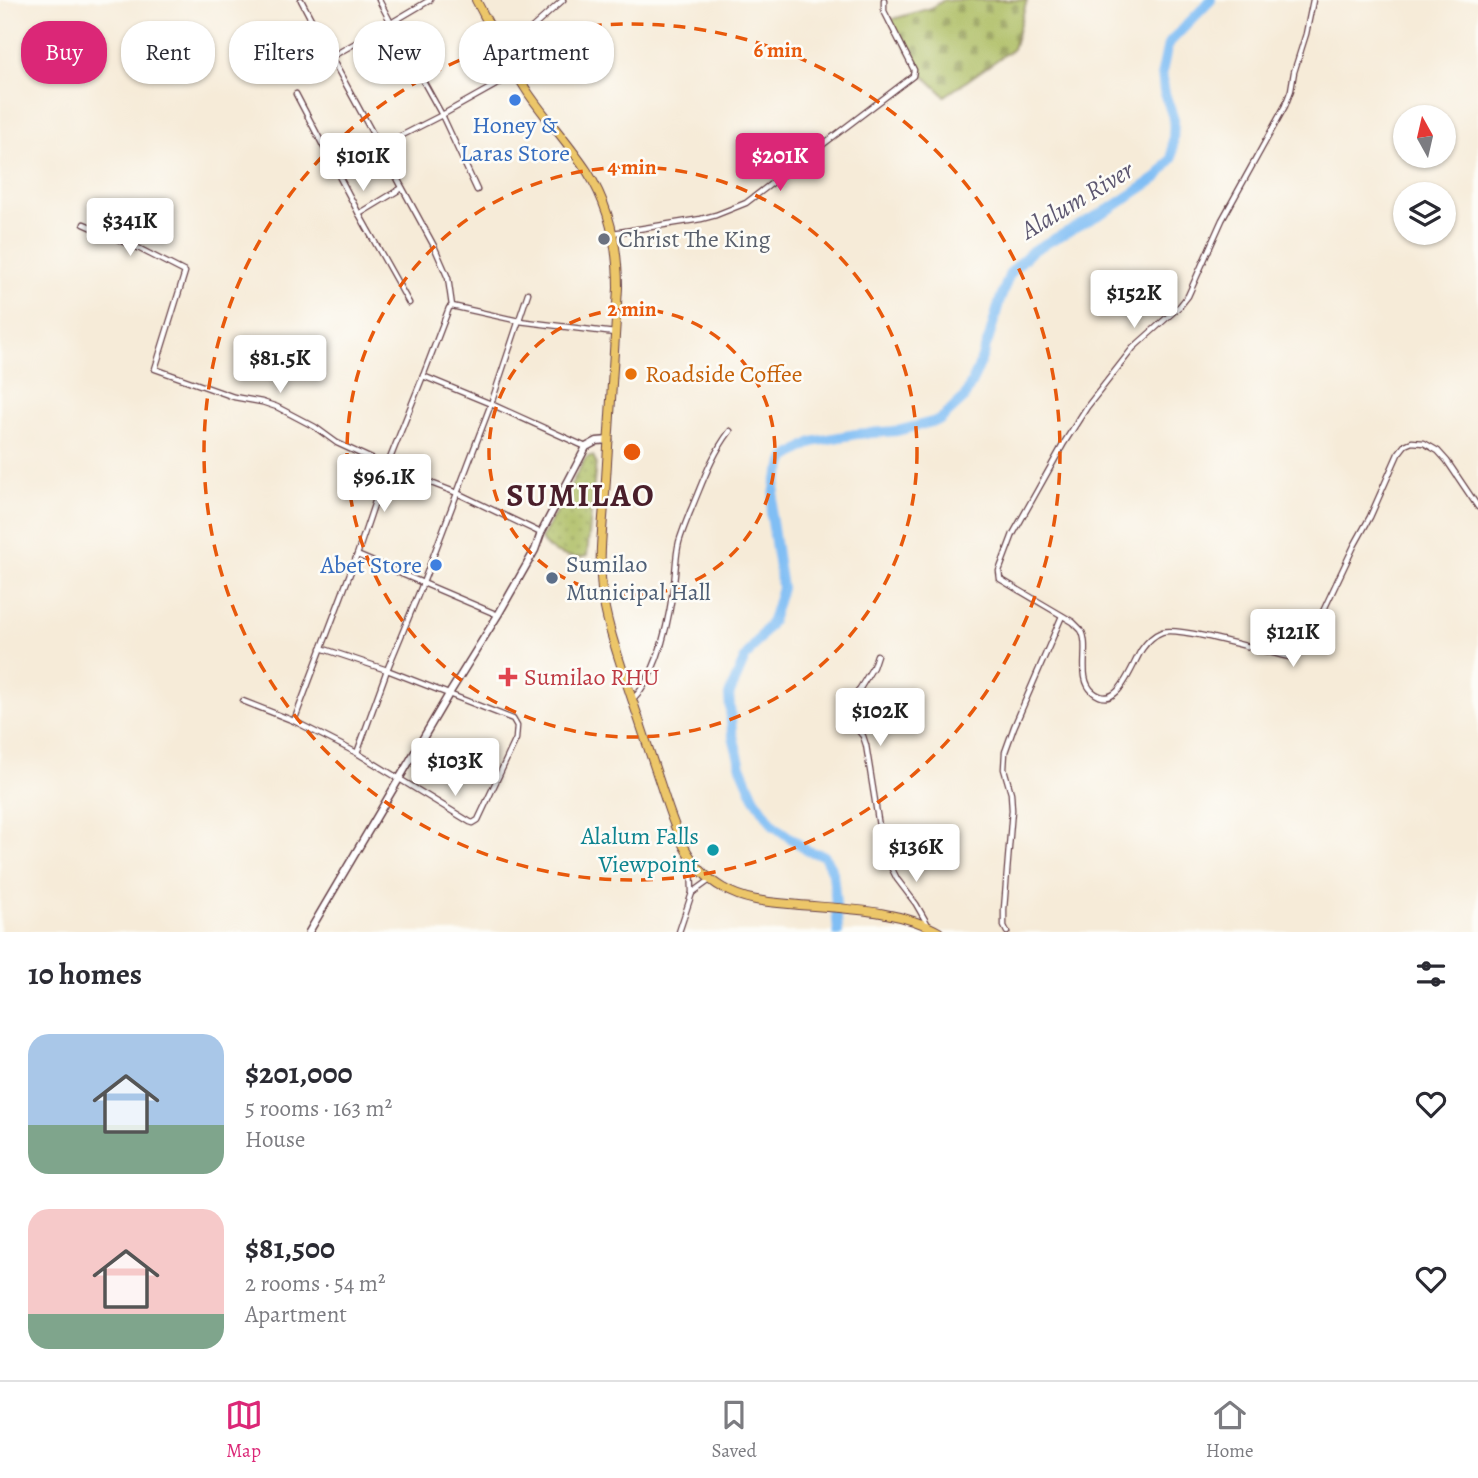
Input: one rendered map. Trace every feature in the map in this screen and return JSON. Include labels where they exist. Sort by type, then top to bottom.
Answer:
[{"type":"highway","points":[[476,0],[487,21]]},
{"type":"highway","points":[[524,84],[587,172],[601,199],[613,233],[618,267],[602,583],[612,636],[678,835],[697,869],[731,892],[751,899],[890,915],[929,926],[939,932]]},
{"type":"street","points":[[301,0],[312,21]]},
{"type":"street","points":[[379,0],[390,21]]},
{"type":"street","points":[[394,21],[430,0]]},
{"type":"street","points":[[541,21],[564,0]]},
{"type":"street","points":[[613,233],[701,219],[746,203],[913,76],[914,71],[884,11],[884,0]]},
{"type":"street","points":[[1313,0],[1285,106],[1222,220],[1192,288],[1180,306],[1133,348],[1087,407],[1013,534],[999,571],[1000,579],[1073,622],[1081,630],[1086,680],[1093,692],[1104,697],[1112,696],[1119,691],[1143,648],[1151,638],[1162,632],[1195,635],[1289,657],[1318,622],[1398,454],[1405,445],[1412,442],[1424,443],[1437,451],[1447,461],[1478,507]]},
{"type":"street","points":[[339,71],[434,246],[448,278],[452,306]]},
{"type":"street","points":[[425,84],[477,190]]},
{"type":"street","points":[[336,169],[497,84]]},
{"type":"street","points":[[296,94],[409,303]]},
{"type":"street","points":[[359,214],[402,188]]},
{"type":"street","points":[[84,225],[185,272],[155,369],[234,397],[277,407],[315,427],[337,443],[457,493],[541,533]]},
{"type":"street","points":[[357,753],[491,404],[528,293]]},
{"type":"street","points":[[452,306],[519,321],[615,333]]},
{"type":"street","points":[[294,721],[357,555],[387,466],[449,307],[452,306]]},
{"type":"street","points":[[423,376],[586,447]]},
{"type":"street","points":[[632,699],[648,679],[667,624],[684,526],[708,466],[730,431]]},
{"type":"street","points":[[309,932],[498,615],[535,550],[541,533],[586,447],[597,441],[608,440]]},
{"type":"street","points":[[357,555],[498,615]]},
{"type":"street","points":[[1007,932],[1004,926],[1004,909],[1012,810],[1011,793],[1004,769],[1005,752],[1062,616]]},
{"type":"street","points":[[243,701],[294,721],[357,753],[470,822],[478,820],[516,739],[517,726],[513,719],[387,670],[321,648]]},
{"type":"street","points":[[877,655],[873,667],[848,708],[848,717],[863,736],[866,745],[883,851],[897,880],[929,926]]},
{"type":"street","points":[[679,932],[692,893],[691,858]]},
{"type":"street","points":[[692,893],[710,880]]},
{"type":"green space","points":[[944,0],[1027,0],[1013,49],[945,96],[922,74],[889,20],[931,8]]},
{"type":"green space","points":[[593,456],[596,462],[587,556],[568,557],[549,548],[541,539],[585,459]]},
{"type":"waterway","name":"Alalum River","points":[[838,932],[833,874],[829,864],[823,855],[808,851],[774,826],[754,797],[741,767],[732,732],[729,695],[745,658],[772,621],[782,588],[771,515],[776,482],[786,458],[812,442],[856,434],[897,431],[940,420],[964,398],[977,371],[1010,273],[1032,251],[1113,207],[1158,177],[1172,158],[1174,120],[1164,91],[1162,72],[1168,44],[1211,0]]},
{"type":"place","name":"Honey & Laras Store","points":[[515,100]]},
{"type":"place","name":"Christ The King","points":[[604,239]]},
{"type":"place","name":"Roadside Coffee","points":[[631,374]]},
{"type":"place","name":"Abet Store","points":[[436,565]]},
{"type":"place","name":"Sumilao Municipal Hall","points":[[552,578]]},
{"type":"place","name":"Sumilao RHU","points":[[508,677]]},
{"type":"place","name":"Alalum Falls Viewpoint","points":[[713,850]]},
{"type":"district","name":"SUMILAO","points":[[581,495]]}]
